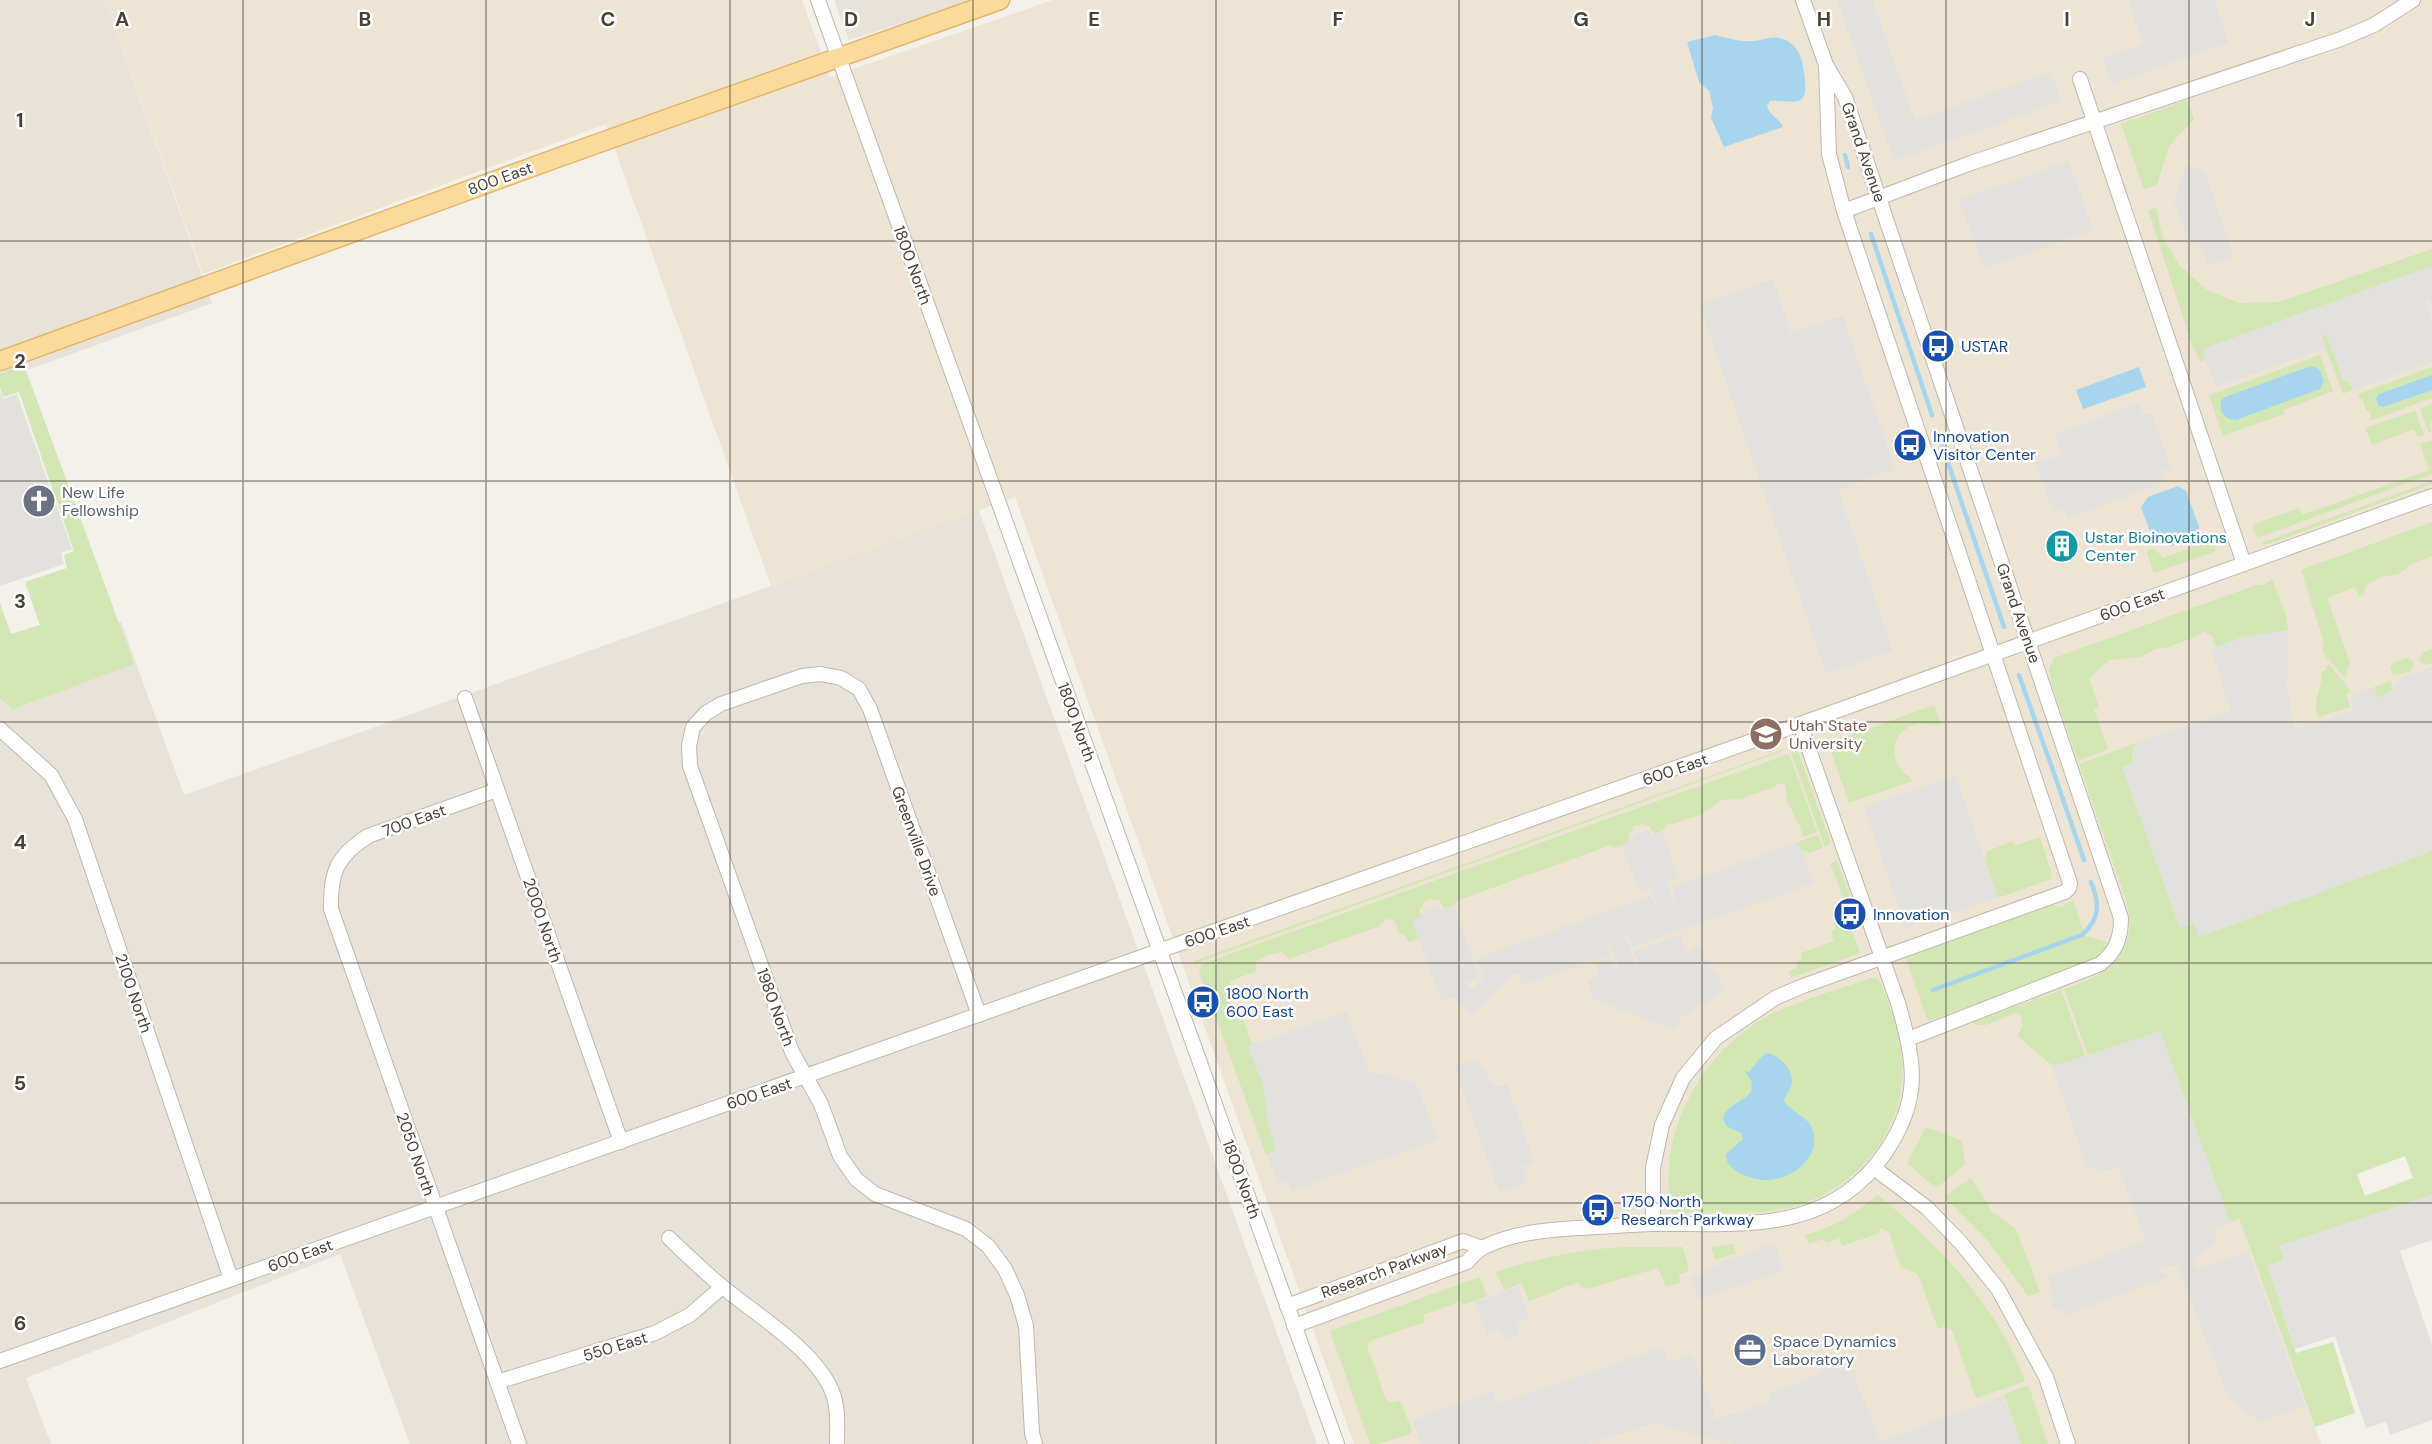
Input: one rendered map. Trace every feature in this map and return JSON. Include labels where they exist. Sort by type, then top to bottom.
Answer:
[{"type":"main road","name":"800 East","points":[[0,361],[1000,0]]},
{"type":"street","name":"1800 North","points":[[818,0],[1337,1444]]},
{"type":"street","name":"Grand Avenue","points":[[1803,0],[1826,65],[1845,97],[1880,198],[2121,918],[2119,940],[2108,958],[2091,970],[1908,1039]]},
{"type":"street","points":[[1844,212],[2094,121],[2342,39],[2374,25],[2413,0]]},
{"type":"street","name":"Grand Avenue","points":[[1826,65],[1829,154],[1844,212],[2069,875],[2069,888],[2065,892],[1881,958]]},
{"type":"street","points":[[2080,79],[2244,564]]},
{"type":"street","name":"600 East","points":[[0,1361],[1800,724],[2432,496]]},
{"type":"street","name":"1980 North","points":[[841,678],[821,674],[802,676],[721,704],[706,713],[693,727],[688,746],[690,766],[792,1052],[821,1104],[840,1156],[856,1179],[876,1194],[966,1229],[987,1246],[1005,1269],[1017,1295],[1026,1326],[1032,1433],[1035,1444]]},
{"type":"street","name":"Greenville Drive","points":[[841,678],[859,689],[870,709],[979,1015]]},
{"type":"street","name":"2000 North","points":[[465,698],[621,1142]]},
{"type":"street","name":"Research Parkway","points":[[1294,1326],[1467,1262],[1482,1248],[1523,1234],[1653,1224],[1771,1223],[1808,1212],[1838,1198],[1874,1168],[1891,1144],[1908,1112],[1913,1075],[1908,1039],[1800,724]]},
{"type":"street","name":"2100 North","points":[[0,729],[51,775],[75,819],[231,1279]]},
{"type":"street","name":"700 East","points":[[338,861],[351,847],[368,836],[497,790]]},
{"type":"street","name":"2050 North","points":[[338,861],[330,886],[331,909],[519,1444]]},
{"type":"street","points":[[1653,1224],[1653,1168],[1662,1125],[1683,1078],[1716,1038],[1775,998],[1881,958]]},
{"type":"street","points":[[1874,1168],[1927,1208],[1961,1243],[1998,1289],[2046,1377],[2068,1444]]},
{"type":"street","points":[[669,1238],[722,1287],[805,1353],[820,1369],[832,1389],[837,1409],[837,1444]]},
{"type":"street","name":"Research Parkway","points":[[1287,1305],[1464,1241],[1482,1248]]},
{"type":"street","name":"550 East","points":[[496,1382],[656,1333],[690,1315],[722,1287]]},
{"type":"shaded area","points":[[0,0],[105,0],[212,303],[0,380]]},
{"type":"shaded area","name":"Utah State University","points":[[105,0],[802,0],[830,77],[1053,0],[2432,0],[2432,883],[2153,980],[2321,1444],[1354,1444],[1015,497],[771,586],[606,124],[203,274]]},
{"type":"shaded area","points":[[834,0],[976,0],[849,40]]},
{"type":"shaded area","points":[[1837,0],[1872,0],[1915,120],[2051,72],[2062,101],[1894,161]]},
{"type":"shaded area","points":[[2128,0],[2214,0],[2229,43],[2111,84],[2102,58],[2143,44]]},
{"type":"shaded area","points":[[2069,161],[2093,230],[1984,269],[1959,200]]},
{"type":"shaded area","points":[[2186,164],[2204,170],[2234,256],[2208,265],[2200,242],[2190,246],[2174,201]]},
{"type":"shaded area","points":[[2432,266],[2432,304],[2429,298],[2425,301],[2432,321],[2432,362],[2353,390],[2350,381],[2343,381],[2327,336],[2324,335],[2322,338],[2325,348],[2216,387],[2202,349]]},
{"type":"shaded area","points":[[1773,279],[1791,333],[1843,316],[1895,469],[1838,490],[1893,651],[1826,674],[1699,304]]},
{"type":"shaded area","points":[[0,391],[3,399],[17,394],[72,549],[61,553],[64,564],[0,586]]},
{"type":"shaded area","points":[[2139,403],[2144,415],[2151,413],[2171,467],[2161,471],[2165,482],[2068,518],[2064,508],[2053,512],[2035,463],[2061,454],[2054,434]]},
{"type":"shaded area","points":[[978,508],[1317,1444],[410,1444],[340,1254],[26,1378],[51,1444],[0,1444],[0,661],[121,622],[184,795],[771,586]]},
{"type":"shaded area","points":[[2288,630],[2287,687],[2296,729],[2353,711],[2351,696],[2374,687],[2378,699],[2381,699],[2406,676],[2432,667],[2432,851],[2199,937],[2194,923],[2180,928],[2122,767],[2134,762],[2132,750],[2136,743],[2231,711],[2211,649],[2243,637]]},
{"type":"shaded area","points":[[1955,775],[1998,898],[1905,928],[1864,807]]},
{"type":"shaded area","points":[[1648,830],[1651,835],[1662,831],[1679,877],[1667,882],[1674,901],[1676,899],[1672,887],[1798,842],[1814,883],[1633,947],[1628,935],[1625,936],[1636,965],[1638,963],[1634,951],[1681,935],[1686,952],[1697,945],[1726,990],[1680,1019],[1676,1030],[1594,1000],[1587,981],[1599,975],[1595,964],[1612,958],[1617,969],[1619,968],[1608,942],[1611,954],[1522,986],[1519,974],[1513,974],[1472,1014],[1453,997],[1441,1001],[1412,920],[1424,916],[1423,911],[1438,905],[1441,910],[1454,905],[1479,978],[1467,983],[1471,990],[1483,979],[1477,958],[1650,896],[1655,907],[1657,906],[1651,887],[1639,892],[1622,845],[1634,840],[1633,835]]},
{"type":"shaded area","points":[[1346,1012],[1369,1071],[1416,1082],[1438,1140],[1291,1191],[1287,1180],[1279,1183],[1266,1155],[1274,1152],[1275,1147],[1269,1128],[1263,1084],[1248,1046]]},
{"type":"shaded area","points":[[2160,1031],[2230,1222],[2216,1227],[2217,1239],[2214,1245],[2196,1257],[2193,1265],[2197,1269],[2248,1251],[2305,1405],[2260,1422],[2229,1399],[2178,1269],[2172,1265],[2158,1270],[2170,1276],[2069,1314],[2053,1307],[2047,1277],[2146,1241],[2118,1167],[2099,1172],[2090,1168],[2085,1161],[2052,1067]]},
{"type":"shaded area","points":[[1477,1059],[1496,1087],[1507,1084],[1535,1163],[1523,1167],[1528,1182],[1499,1192],[1454,1066]]},
{"type":"shaded area","points":[[2432,1195],[2432,1240],[2400,1251],[2432,1345],[2432,1420],[2390,1435],[2386,1422],[2366,1428],[2335,1336],[2295,1349],[2268,1266],[2284,1260],[2279,1246]]},
{"type":"shaded area","points":[[1769,1245],[1775,1245],[1784,1270],[1698,1300],[1690,1278],[1720,1263]]},
{"type":"shaded area","points":[[1518,1286],[1529,1317],[1516,1322],[1520,1335],[1504,1341],[1499,1329],[1487,1334],[1475,1302]]},
{"type":"shaded area","points":[[1663,1347],[1669,1362],[1692,1354],[1716,1419],[1771,1402],[1768,1394],[1822,1373],[1821,1368],[1846,1358],[1881,1441],[2003,1396],[2020,1444],[1733,1444],[1654,1423],[1588,1444],[1421,1444],[1412,1420],[1492,1391],[1498,1403]]},
{"type":"green space","points":[[2187,100],[2194,119],[2169,146],[2157,185],[2144,189],[2121,124]]},
{"type":"green space","points":[[2156,208],[2163,238],[2180,266],[2207,290],[2239,303],[2279,302],[2432,249],[2432,266],[2202,349],[2206,359],[2201,362],[2193,348],[2148,210]]},
{"type":"green space","points":[[2324,335],[2327,336],[2343,381],[2350,381],[2353,390],[2343,394],[2322,338]]},
{"type":"green space","points":[[2320,355],[2333,391],[2283,410],[2284,414],[2223,436],[2209,395]]},
{"type":"green space","points":[[24,365],[134,664],[13,709],[0,698],[0,603],[11,634],[40,625],[25,582],[67,568],[64,555],[74,551],[19,392],[3,397],[0,387],[0,374]]},
{"type":"green space","points":[[2432,367],[2432,398],[2370,421],[2371,412],[2366,410],[2363,399],[2360,400],[2358,394]]},
{"type":"green space","points":[[2432,404],[2432,423],[2429,424],[2432,432],[2429,433],[2420,409]]},
{"type":"green space","points":[[2415,411],[2424,435],[2418,437],[2414,429],[2372,445],[2365,428]]},
{"type":"green space","points":[[2432,440],[2432,474],[2257,538],[2252,525],[2299,508],[2302,515],[2429,470],[2420,444]]},
{"type":"green space","points":[[2432,481],[2432,484],[2263,546],[2261,543]]},
{"type":"green space","points":[[2432,522],[2432,556],[2414,563],[2398,574],[2380,577],[2365,586],[2364,594],[2360,596],[2355,587],[2327,598],[2350,663],[2345,678],[2323,653],[2323,639],[2301,570]]},
{"type":"green space","points":[[2211,534],[2216,551],[2154,573],[2146,550],[2154,548],[2163,558],[2205,543],[2204,535]]},
{"type":"green space","points":[[2272,579],[2286,616],[2288,630],[2243,637],[2216,647],[2212,636],[2204,631],[2193,638],[2155,649],[2141,657],[2109,660],[2089,678],[2099,708],[2094,710],[2108,749],[2078,761],[2051,682],[2049,669],[2054,658],[2256,585],[2263,585]]},
{"type":"green space","points":[[2432,649],[2432,663],[2426,665],[2420,662],[2422,653]]},
{"type":"green space","points":[[2406,658],[2413,661],[2411,671],[2397,675],[2392,673],[2390,669],[2393,663]]},
{"type":"green space","points":[[2329,664],[2351,691],[2346,694],[2350,707],[2318,717],[2316,704],[2322,671],[2326,670]]},
{"type":"green space","points":[[2391,681],[2392,689],[2378,699],[2374,687]]},
{"type":"green space","points":[[1934,705],[1941,725],[1911,726],[1901,733],[1895,744],[1897,763],[1912,781],[1849,803],[1828,743]]},
{"type":"green space","points":[[2136,743],[2132,756],[2134,762],[2122,767],[2180,928],[2194,923],[2199,937],[2432,851],[2432,1195],[2280,1246],[2284,1260],[2268,1266],[2296,1353],[2333,1342],[2355,1413],[2315,1427],[2239,1218],[2230,1222],[2160,1032],[2088,1055],[2064,989],[2095,976],[2118,959],[2129,934],[2129,918],[2126,900],[2079,764]],"holes":[[[2405,1156],[2413,1178],[2365,1196],[2357,1174]]]},
{"type":"green space","points":[[1789,749],[1196,963],[1194,961]]},
{"type":"green space","points":[[1798,752],[1831,843],[1825,847],[1791,753]]},
{"type":"green space","points":[[1789,754],[1817,832],[1803,837],[1787,801],[1785,785],[1778,783],[1774,787],[1741,799],[1721,800],[1702,814],[1668,824],[1662,831],[1654,834],[1649,825],[1642,824],[1633,827],[1628,834],[1631,842],[1614,848],[1611,845],[1459,900],[1444,909],[1439,900],[1432,899],[1424,902],[1419,909],[1422,917],[1412,921],[1419,938],[1409,942],[1406,936],[1399,934],[1395,922],[1389,918],[1377,927],[1289,959],[1282,952],[1267,955],[1255,962],[1257,970],[1230,981],[1227,998],[1231,1004],[1239,1008],[1252,1045],[1248,1047],[1263,1084],[1269,1128],[1276,1150],[1266,1155],[1199,972],[1202,964]]},
{"type":"green space","points":[[1818,835],[1823,848],[1809,853],[1801,850],[1798,842]]},
{"type":"green space","points":[[2040,837],[2052,876],[2049,880],[1998,898],[1985,859],[1988,851],[2013,841],[2014,846]]},
{"type":"green space","points":[[1837,861],[1855,911],[1849,913],[1830,863]]},
{"type":"green space","points":[[2073,900],[2085,936],[2110,943],[2099,956],[2086,965],[1928,1021],[1905,957],[2051,905],[2061,907]]},
{"type":"green space","points":[[1844,909],[1860,953],[1791,978],[1789,971],[1796,968],[1802,958],[1801,953],[1834,941],[1831,931],[1835,929],[1834,921],[1840,918],[1837,910]]},
{"type":"green space","points":[[1876,978],[1881,983],[1893,1016],[1901,1049],[1902,1075],[1899,1101],[1890,1125],[1878,1147],[1862,1167],[1820,1197],[1796,1206],[1752,1212],[1676,1213],[1671,1211],[1669,1168],[1675,1133],[1693,1090],[1721,1053],[1756,1023],[1776,1012]]},
{"type":"green space","points":[[2061,990],[2085,1056],[2053,1066],[2017,1036],[2023,1026],[2021,1016],[2017,1012],[1986,1025],[1976,1025],[1973,1022]]},
{"type":"green space","points":[[1926,1127],[1962,1141],[1965,1165],[1936,1188],[1907,1163]]},
{"type":"green space","points":[[1971,1178],[1992,1212],[2016,1229],[2040,1292],[2028,1296],[1987,1240],[1944,1197]]},
{"type":"green space","points":[[1878,1195],[1912,1224],[1973,1289],[2006,1339],[2025,1379],[2024,1382],[1976,1398],[1952,1330],[1945,1327],[1938,1329],[1918,1274],[1901,1267],[1889,1232],[1881,1228],[1877,1234],[1842,1246],[1839,1238],[1826,1243],[1823,1239],[1809,1244],[1805,1235],[1844,1219]]},
{"type":"green space","points":[[1733,1244],[1736,1253],[1716,1260],[1711,1247]]},
{"type":"green space","points":[[1683,1247],[1689,1271],[1679,1275],[1680,1283],[1666,1287],[1658,1268],[1587,1289],[1581,1287],[1579,1282],[1529,1301],[1522,1283],[1504,1290],[1496,1272],[1552,1257],[1595,1249]]},
{"type":"green space","points":[[1480,1277],[1487,1296],[1462,1305],[1461,1301],[1423,1315],[1425,1322],[1370,1341],[1367,1346],[1386,1400],[1391,1403],[1400,1401],[1412,1430],[1410,1434],[1370,1444],[1330,1331]]},
{"type":"green space","points":[[2027,1386],[2048,1444],[2021,1444],[2004,1394]]},
{"type":"water","points":[[1715,35],[1747,41],[1779,38],[1786,40],[1796,49],[1803,68],[1805,91],[1803,97],[1795,102],[1770,101],[1767,106],[1783,127],[1724,147],[1711,118],[1713,108],[1709,91],[1699,82],[1687,42]]},
{"type":"water","points":[[2311,366],[2319,369],[2324,381],[2320,389],[2236,420],[2225,417],[2222,412],[2221,401],[2225,397]]},
{"type":"water","points":[[2139,367],[2146,387],[2083,409],[2076,390]]},
{"type":"water","points":[[2432,375],[2432,390],[2383,407],[2378,405],[2376,398],[2379,394]]},
{"type":"water","points":[[2178,486],[2186,491],[2199,527],[2194,538],[2171,546],[2152,537],[2141,507],[2148,497]]},
{"type":"water","points":[[1767,1053],[1784,1063],[1790,1072],[1791,1087],[1784,1101],[1811,1126],[1814,1147],[1810,1156],[1795,1171],[1786,1176],[1765,1180],[1746,1176],[1730,1165],[1726,1154],[1743,1139],[1741,1133],[1726,1126],[1723,1118],[1731,1107],[1751,1092],[1752,1082],[1745,1071],[1749,1072]]},
{"type":"waterway","points":[[1845,155],[1848,167]]},
{"type":"waterway","points":[[1871,234],[1932,415]]},
{"type":"waterway","points":[[1939,436],[2004,627]]},
{"type":"waterway","points":[[2019,675],[2047,754]]},
{"type":"waterway","points":[[2048,756],[2084,860]]},
{"type":"waterway","points":[[1933,990],[2082,935],[2092,923],[2097,911],[2096,897],[2091,882]]},
{"type":"place","name":"USTAR","points":[[1938,346]]},
{"type":"place","name":"Innovation Visitor Center","points":[[1910,445]]},
{"type":"place","name":"New Life Fellowship","points":[[39,501]]},
{"type":"place","name":"Ustar Bioinovations Center","points":[[2062,546]]},
{"type":"place","name":"Utah State University","points":[[1766,734]]},
{"type":"place","name":"Innovation","points":[[1850,914]]},
{"type":"place","name":"1800 North 600 East","points":[[1203,1002]]},
{"type":"place","name":"1750 North Research Parkway","points":[[1598,1210]]},
{"type":"place","name":"Space Dynamics Laboratory","points":[[1750,1350]]}]
